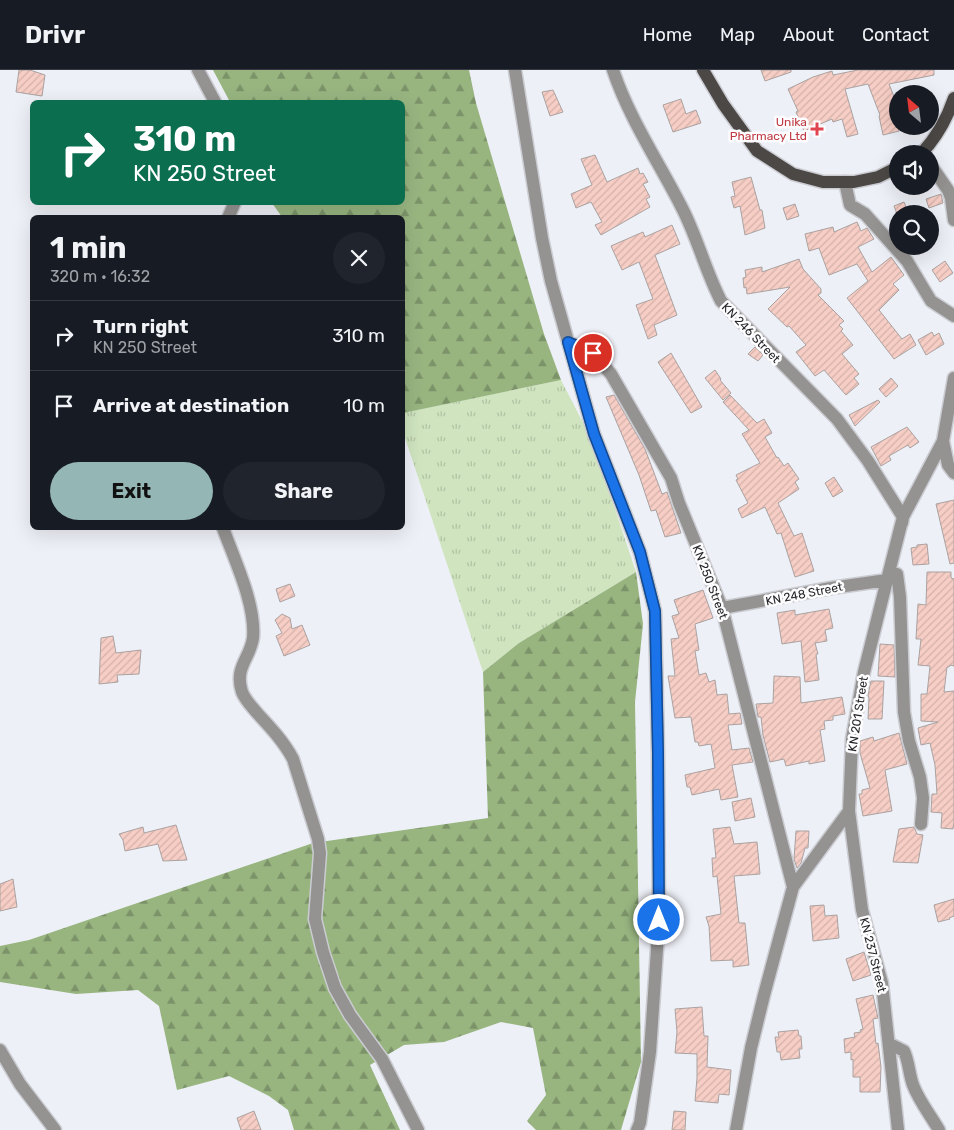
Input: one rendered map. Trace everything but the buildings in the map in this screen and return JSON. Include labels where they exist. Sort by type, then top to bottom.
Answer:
[{"type":"main road","points":[[703,70],[756,150],[793,174],[823,182],[854,182],[878,177],[889,172]]},
{"type":"main road","points":[[928,145],[948,115],[954,98]]},
{"type":"street","points":[[198,70],[214,100]]},
{"type":"street","points":[[516,70],[542,238],[551,281],[594,434],[640,552],[655,611],[659,920],[650,1052],[640,1122],[637,1130]]},
{"type":"street","name":"KN 246 Street","points":[[613,70],[648,147],[682,208],[720,301],[837,419],[868,461],[903,517]]},
{"type":"street","points":[[939,177],[951,198],[954,220]]},
{"type":"street","points":[[845,182],[850,206],[865,214],[907,261],[931,301],[954,316]]},
{"type":"street","name":"KN 250 Street","points":[[568,342],[593,353],[611,374],[671,478],[679,503],[722,608],[793,887]]},
{"type":"street","name":"KN 201 Street","points":[[849,811],[852,739],[864,672],[892,577],[903,517],[942,440],[954,378]]},
{"type":"street","points":[[942,440],[948,465],[954,474]]},
{"type":"street","points":[[224,530],[251,609],[252,638],[239,680],[243,695],[288,748],[294,759],[318,840],[320,853],[314,920],[322,952],[335,988],[350,1015],[382,1059],[418,1130]]},
{"type":"street","points":[[892,577],[900,597],[904,712],[909,741],[920,777],[923,798],[921,824]]},
{"type":"street","name":"KN 248 Street","points":[[722,608],[892,577]]},
{"type":"street","points":[[738,1127],[753,1039],[793,887],[849,811]]},
{"type":"street","name":"KN 237 Street","points":[[849,811],[862,910],[882,983],[898,1130]]},
{"type":"street","points":[[890,1044],[904,1051],[908,1060],[914,1088],[939,1130]]},
{"type":"street","points":[[0,1050],[20,1084],[55,1130]]},
{"type":"green space","points":[[213,70],[469,70],[476,103],[544,334],[561,380],[405,413],[405,215],[281,215],[273,205],[405,205],[405,100],[229,100]]},
{"type":"green space","points":[[561,380],[592,440],[636,572],[519,643],[483,672],[405,438],[405,412]]},
{"type":"green space","points":[[636,572],[643,624],[635,702],[641,1062],[621,1130],[536,1130],[527,1121],[546,1095],[533,1028],[501,1022],[444,1042],[404,1045],[370,1065],[400,1130],[294,1130],[288,1110],[269,1096],[229,1076],[177,1090],[159,1006],[138,990],[76,994],[0,982],[0,946],[29,940],[313,843],[488,818],[483,672],[519,643]]},
{"type":"place","name":"Unika Pharmacy Ltd","points":[[817,129]]},
{"type":"route","points":[[593,353],[568,342],[594,434],[640,552],[655,611],[659,920]]}]
